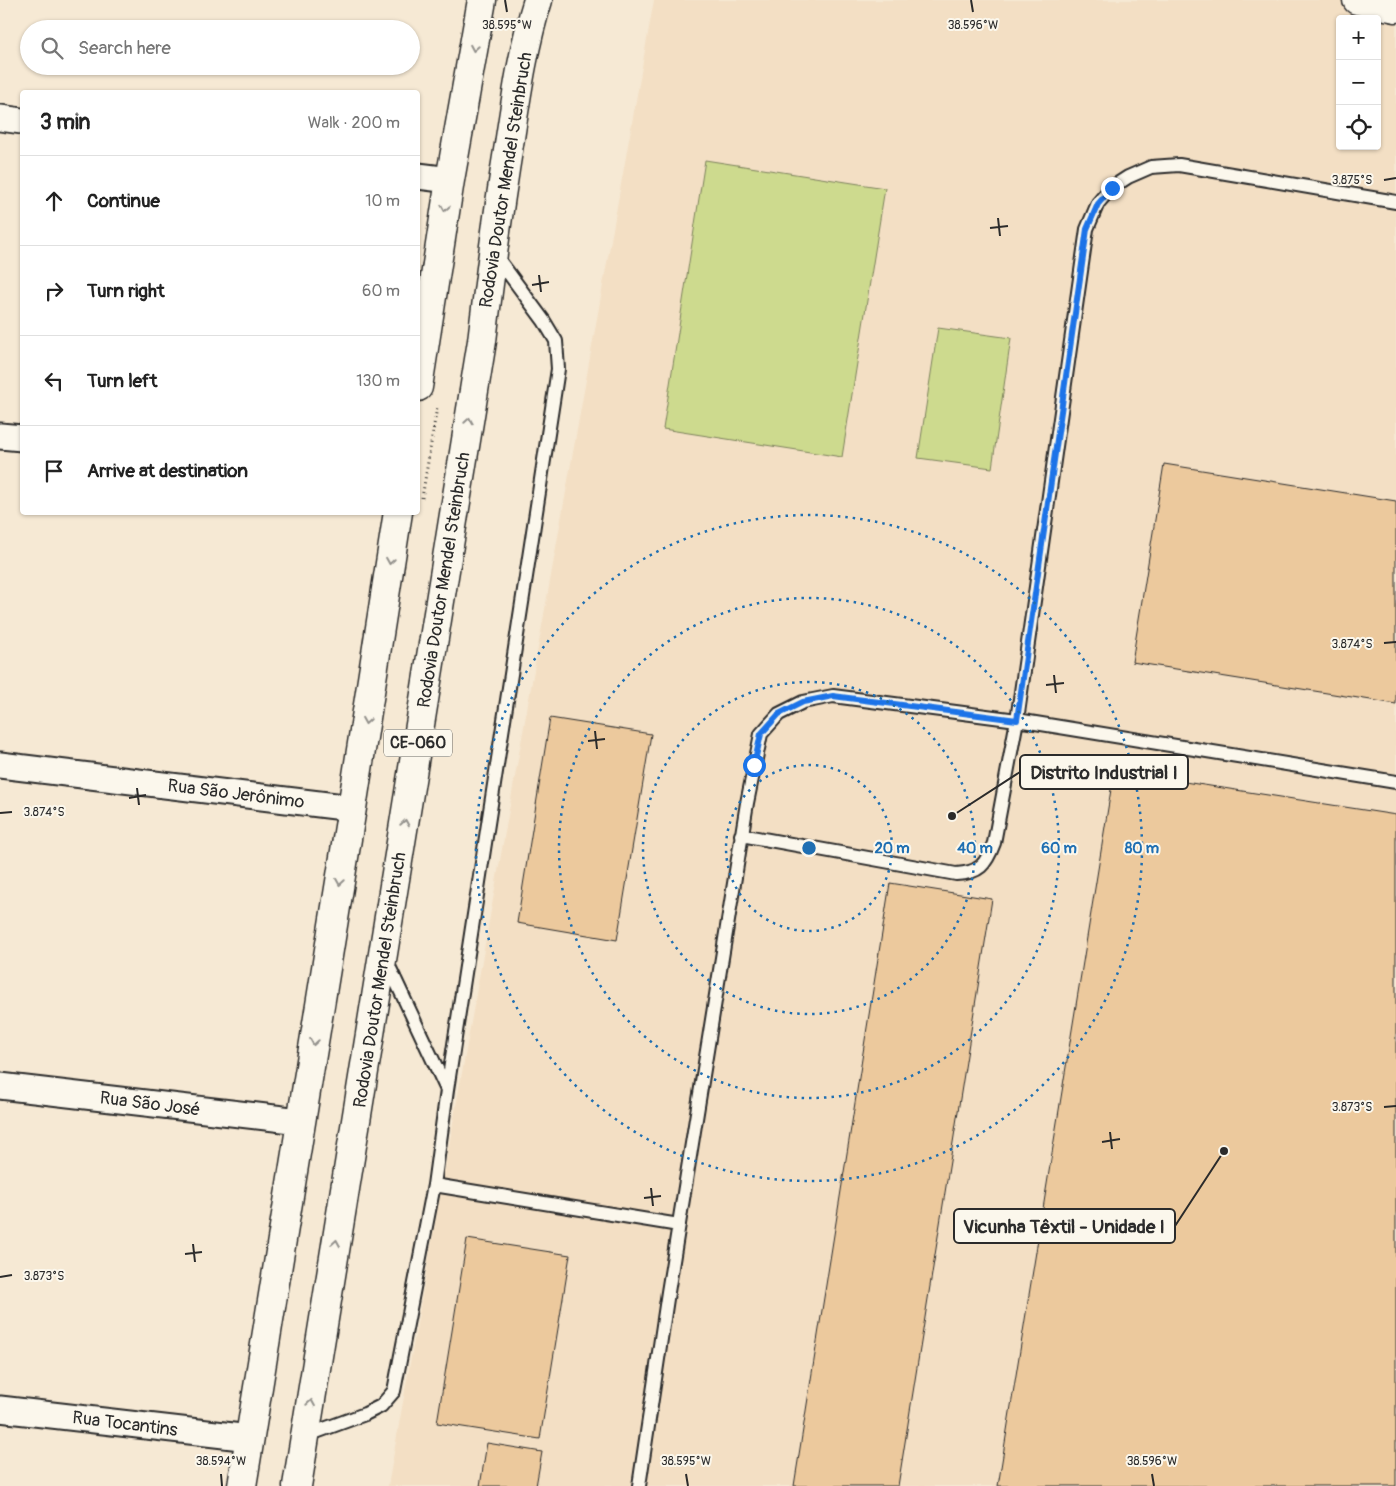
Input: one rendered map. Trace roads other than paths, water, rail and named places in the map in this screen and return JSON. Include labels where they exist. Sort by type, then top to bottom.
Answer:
[{"type":"main road","points":[[420,374],[450,180],[482,0]]},
{"type":"main road","name":"Rodovia Doutor Mendel Steinbruch","points":[[297,1486],[482,341],[492,250],[514,114],[538,0]]},
{"type":"main road","points":[[1357,0],[1396,8]]},
{"type":"main road","name":"CE-060","points":[[242,1486],[398,515]]},
{"type":"street","points":[[0,118],[20,121]]},
{"type":"street","points":[[420,176],[450,180]]},
{"type":"street","points":[[0,436],[20,438]]},
{"type":"street","name":"Rua São Jerônimo","points":[[0,766],[352,808]]},
{"type":"street","name":"Rua São José","points":[[0,1086],[300,1121]]},
{"type":"street","name":"Rua Tocantins","points":[[0,1409],[250,1438]]},
{"type":"lane","points":[[741,836],[956,874],[970,873],[982,866],[988,859],[994,843],[1017,720],[1087,229],[1098,204],[1112,188],[1128,177],[1151,167],[1179,165],[1396,202]]},
{"type":"lane","points":[[306,1436],[381,1406],[394,1391],[434,1185],[558,369],[556,341],[544,320],[492,250]]},
{"type":"lane","points":[[639,1486],[741,836],[761,734],[779,714],[803,702],[833,696],[1017,720],[1396,782]]},
{"type":"lane","points":[[384,955],[447,1090]]},
{"type":"lane","points":[[434,1185],[679,1225]]},
{"type":"place","name":"Distrito Industrial I","points":[[952,816]]},
{"type":"place","name":"Vicunha Têxtil - Unidade I","points":[[1224,1151]]}]
